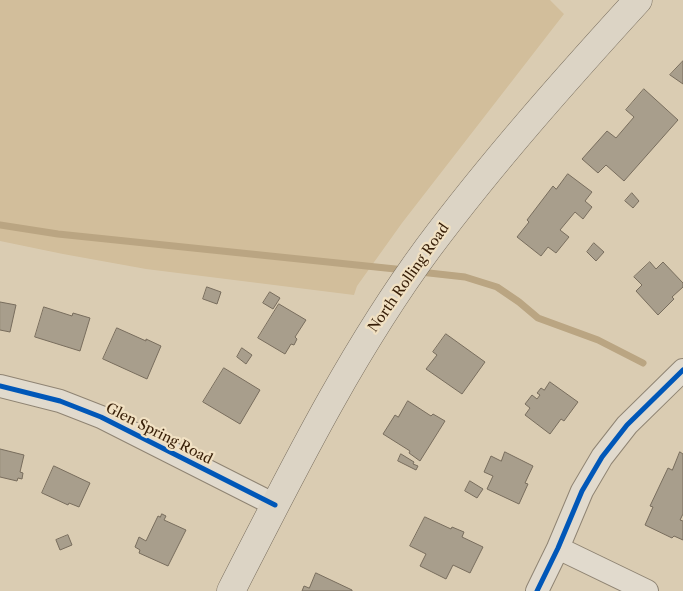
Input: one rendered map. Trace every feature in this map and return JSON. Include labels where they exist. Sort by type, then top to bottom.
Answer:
[{"type":"main road","name":"North Rolling Road","points":[[230,591],[345,376],[397,293],[424,254],[517,135],[638,0]]},
{"type":"street","points":[[537,591],[558,548],[582,491],[602,457],[627,426],[676,377]]},
{"type":"street","name":"Glen Spring Road","points":[[0,386],[60,401],[101,417],[275,505]]},
{"type":"street","points":[[558,548],[647,591]]},
{"type":"shaded area","points":[[0,0],[550,0],[564,14],[402,223],[357,286],[354,295],[146,269],[0,241]]},
{"type":"building","points":[[683,61],[683,84],[670,75]]},
{"type":"building","points":[[644,89],[678,120],[624,181],[606,165],[598,173],[582,159],[607,131],[616,138],[634,117],[626,110]]},
{"type":"building","points":[[568,174],[592,192],[585,201],[592,207],[583,219],[575,212],[560,230],[569,237],[556,253],[548,247],[541,256],[517,237],[529,222],[527,220],[553,186],[556,189]]},
{"type":"building","points":[[632,193],[639,201],[633,208],[625,201]]},
{"type":"building","points":[[594,243],[604,252],[596,261],[587,252]]},
{"type":"building","points":[[650,262],[656,269],[663,262],[683,283],[683,287],[672,297],[674,299],[658,315],[636,291],[642,285],[634,277]]},
{"type":"building","points":[[207,287],[221,292],[217,304],[203,299]]},
{"type":"building","points":[[270,292],[280,298],[273,309],[263,303]]},
{"type":"building","points":[[0,302],[16,305],[10,332],[0,330]]},
{"type":"building","points":[[279,304],[306,320],[295,337],[297,339],[294,345],[291,344],[285,354],[258,338]]},
{"type":"building","points":[[44,307],[72,316],[73,313],[90,318],[80,351],[35,337]]},
{"type":"building","points":[[117,328],[161,346],[147,379],[103,359]]},
{"type":"building","points":[[446,334],[485,362],[462,394],[426,369],[437,355],[433,352]]},
{"type":"building","points":[[242,348],[252,355],[246,364],[237,357]]},
{"type":"building","points":[[224,368],[260,390],[240,424],[203,402]]},
{"type":"building","points":[[550,382],[578,402],[564,421],[561,419],[550,434],[525,415],[530,408],[525,404],[532,395],[537,399],[540,395],[537,393],[541,388],[544,390]]},
{"type":"building","points":[[408,401],[431,416],[433,414],[445,421],[420,461],[409,453],[410,451],[383,434],[395,415],[398,417]]},
{"type":"building","points":[[0,449],[24,455],[20,472],[23,473],[22,479],[18,478],[17,481],[0,477]]},
{"type":"building","points":[[505,452],[533,466],[525,483],[528,484],[519,504],[487,489],[493,476],[484,472],[491,456],[501,461]]},
{"type":"building","points":[[680,452],[683,454],[683,514],[680,520],[683,521],[683,540],[674,536],[672,538],[645,525],[653,507],[650,506],[668,468],[672,470]]},
{"type":"building","points":[[401,454],[418,466],[416,470],[398,461]]},
{"type":"building","points":[[54,466],[90,483],[79,507],[69,503],[68,505],[42,493]]},
{"type":"building","points":[[470,481],[483,489],[477,498],[465,491]]},
{"type":"building","points":[[162,514],[166,516],[164,520],[186,530],[168,566],[139,553],[140,550],[135,547],[139,537],[146,541],[158,516],[160,517]]},
{"type":"building","points":[[425,517],[451,529],[452,527],[464,532],[462,537],[483,547],[470,573],[453,565],[446,579],[420,566],[426,554],[410,546]]},
{"type":"building","points":[[68,535],[72,545],[60,550],[56,540]]},
{"type":"building","points":[[316,573],[352,591],[302,591],[304,586],[309,588]]},
{"type":"waterway","points":[[0,225],[58,234],[405,270]]},
{"type":"waterway","points":[[420,272],[465,277],[497,287],[538,318],[598,340],[643,363]]},
{"type":"cycle path","points":[[537,591],[558,548],[582,491],[602,457],[627,425],[683,370]]},
{"type":"cycle path","points":[[0,386],[60,401],[101,417],[275,505]]}]
